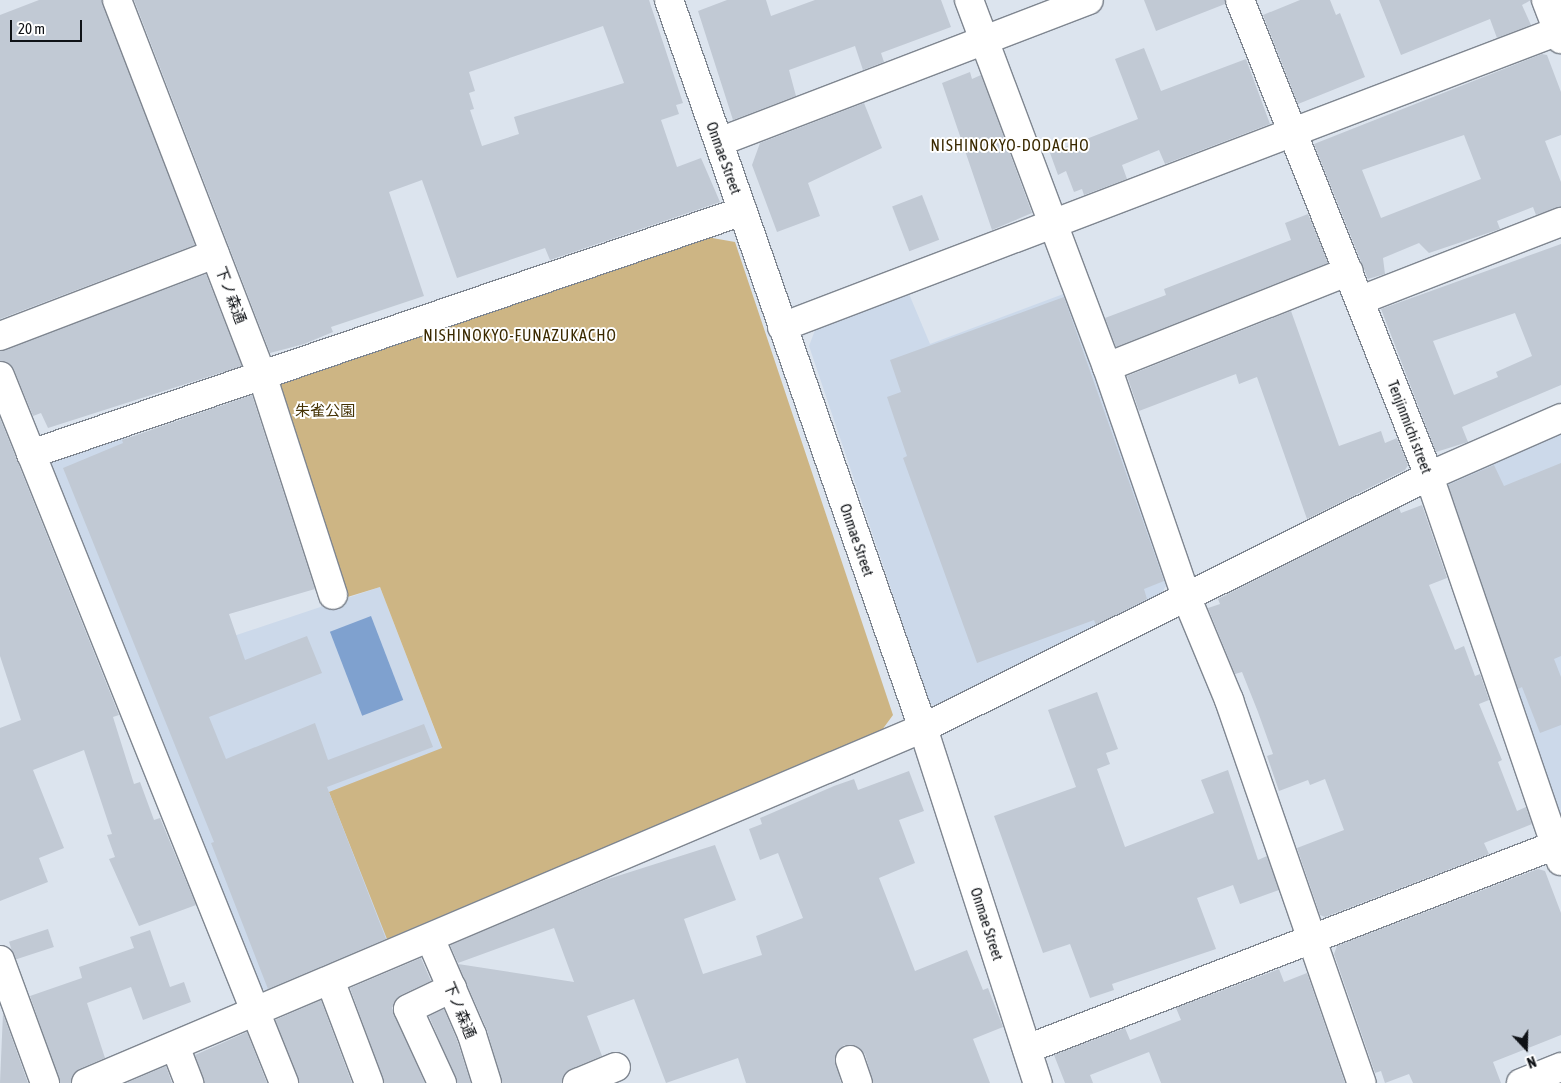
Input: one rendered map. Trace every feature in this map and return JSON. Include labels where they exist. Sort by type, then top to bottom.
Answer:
[{"type":"street","name":"下ノ森通","points":[[118,0],[262,375],[333,595]]},
{"type":"street","name":"Onmae Street","points":[[669,0],[923,728],[1038,1083]]},
{"type":"street","points":[[969,0],[1050,224],[1107,367],[1186,596],[1230,700],[1362,1083]]},
{"type":"street","points":[[718,142],[1089,0]]},
{"type":"street","name":"Tenjinmichi street","points":[[1240,0],[1361,300],[1429,476],[1559,850]]},
{"type":"street","points":[[782,327],[1293,131],[1560,33],[1546,0]]},
{"type":"street","points":[[32,454],[743,211]]},
{"type":"street","points":[[1361,300],[1561,222]]},
{"type":"street","points":[[0,336],[215,254]]},
{"type":"street","points":[[1107,367],[1349,271]]},
{"type":"street","points":[[0,376],[284,1083]]},
{"type":"street","points":[[86,1083],[923,728],[1429,476],[1561,418]]},
{"type":"street","points":[[1027,1049],[1559,850]]},
{"type":"street","name":"下ノ森通","points":[[430,938],[452,988],[487,1083]]},
{"type":"street","points":[[0,960],[45,1083]]},
{"type":"street","points":[[330,980],[369,1083]]},
{"type":"street","points":[[442,1083],[408,1009],[452,988]]},
{"type":"street","points":[[175,1046],[189,1083]]},
{"type":"street","points":[[577,1083],[616,1067]]},
{"type":"street","points":[[1522,1083],[1561,1067]]},
{"type":"shaded area","points":[[1066,293],[1170,578],[1162,593],[946,709],[930,704],[809,346],[815,330],[909,294],[930,344]]},
{"type":"shaded area","points":[[122,425],[195,649],[380,587],[497,892],[266,990],[256,987],[47,459]]},
{"type":"shaded area","points":[[1561,428],[1561,821],[1444,489],[1453,471]]},
{"type":"green space","name":"朱雀公園","points":[[701,236],[735,242],[893,715],[882,730],[387,939],[329,792],[442,748],[380,587],[341,599],[273,381]]},
{"type":"water","points":[[371,616],[403,700],[362,716],[330,632]]},
{"type":"building","points":[[39,0],[102,0],[195,245],[0,319],[0,15]]},
{"type":"building","points":[[134,0],[649,0],[683,103],[676,105],[679,114],[661,120],[677,167],[701,158],[720,202],[550,260],[545,248],[457,278],[422,180],[389,192],[424,296],[331,327],[333,332],[304,344],[270,353]],"holes":[[[603,26],[624,83],[514,117],[519,134],[482,146],[470,110],[474,109],[469,93],[475,91],[469,72]]]},
{"type":"building","points":[[727,0],[766,0],[771,16],[815,0],[941,0],[951,27],[881,53],[884,62],[863,70],[855,46],[789,70],[796,96],[733,120],[698,11]]},
{"type":"building","points":[[1144,0],[1225,0],[1225,4],[1156,31]]},
{"type":"building","points":[[1300,0],[1330,0],[1336,15],[1340,13],[1365,77],[1298,104],[1263,15]]},
{"type":"building","points":[[1379,0],[1531,0],[1522,5],[1531,25],[1497,38],[1490,19],[1401,55]]},
{"type":"building","points":[[1144,48],[1161,91],[1246,59],[1270,124],[1165,164],[1159,150],[1122,165],[1127,179],[1084,195],[1082,189],[1074,192],[1066,171],[1058,175],[1050,153],[1138,119],[1115,59]]},
{"type":"building","points":[[1542,54],[1547,55],[1561,92],[1561,135],[1545,141],[1561,182],[1561,207],[1536,215],[1533,207],[1497,221],[1500,229],[1429,253],[1419,243],[1383,258],[1385,274],[1368,279],[1314,144]],"holes":[[[1464,135],[1481,179],[1381,218],[1362,170]]]},
{"type":"building","points":[[970,72],[972,79],[981,75],[1032,213],[992,230],[942,83]]},
{"type":"building","points":[[864,103],[882,148],[808,183],[820,216],[777,232],[752,165],[760,143]]},
{"type":"building","points":[[922,195],[939,240],[909,251],[892,206]]},
{"type":"building","points":[[1308,214],[1328,263],[1116,347],[1105,318],[1166,295],[1164,289],[1291,240],[1285,223]]},
{"type":"building","points":[[1561,244],[1561,385],[1462,427],[1468,442],[1436,452],[1381,309]],"holes":[[[1515,313],[1532,356],[1496,372],[1498,377],[1454,395],[1433,341]]]},
{"type":"building","points":[[206,274],[242,366],[48,428],[41,413],[33,416],[14,370],[0,361],[0,351]]},
{"type":"building","points":[[1064,297],[1164,581],[1144,589],[1147,599],[1096,625],[1094,620],[977,663],[903,458],[907,456],[887,397],[901,392],[890,360]]},
{"type":"building","points":[[1291,311],[1339,446],[1381,431],[1385,443],[1397,438],[1408,465],[1405,470],[1307,519],[1257,377],[1239,384],[1236,374],[1139,411],[1127,376]]},
{"type":"building","points":[[252,395],[315,589],[229,614],[245,660],[307,636],[322,673],[209,717],[226,759],[315,723],[328,760],[424,724],[433,747],[327,787],[386,939],[268,989],[211,843],[214,842],[63,468],[123,443],[122,440]]},
{"type":"building","points":[[0,418],[119,715],[113,717],[134,784],[140,782],[154,820],[160,818],[196,905],[139,926],[109,859],[115,857],[107,835],[112,834],[84,750],[33,770],[64,848],[39,858],[48,882],[0,901],[0,728],[21,720],[0,656]]},
{"type":"building","points":[[1561,463],[1561,656],[1554,659],[1561,677],[1561,725],[1540,733],[1522,687],[1518,689],[1448,485],[1494,465],[1504,486]]},
{"type":"building","points":[[1422,505],[1447,578],[1429,585],[1455,650],[1464,646],[1475,676],[1480,674],[1489,700],[1479,704],[1502,760],[1498,762],[1517,811],[1526,807],[1532,824],[1484,843],[1489,854],[1325,917],[1320,915],[1297,848],[1344,830],[1325,779],[1310,785],[1308,780],[1279,791],[1267,756],[1273,754],[1258,712],[1242,672],[1235,674],[1208,608],[1220,604],[1218,599],[1399,508],[1401,513]]},
{"type":"building","points":[[1097,692],[1118,749],[1106,753],[1110,764],[1097,769],[1125,847],[1214,813],[1201,780],[1228,770],[1258,860],[1267,856],[1279,890],[1240,904],[1233,885],[1197,898],[1216,949],[1112,984],[1114,990],[1090,998],[1070,944],[1043,953],[994,816],[1076,787],[1048,710]]},
{"type":"building","points":[[909,771],[924,811],[899,820],[915,863],[879,878],[915,971],[967,950],[983,990],[988,988],[1003,1027],[973,1039],[990,1083],[873,1083],[865,1054],[852,1045],[844,1045],[835,1057],[841,1083],[746,1083],[738,1058],[666,1083],[634,999],[587,1016],[602,1056],[571,1069],[562,1083],[502,1083],[487,1030],[458,964],[574,982],[554,928],[458,963],[450,945],[605,880],[715,845],[736,900],[684,919],[703,974],[762,955],[756,936],[803,918],[778,853],[760,860],[749,829],[762,824],[760,818],[834,786],[854,779],[858,790]]},
{"type":"building","points":[[1538,869],[1545,871],[1561,913],[1561,1035],[1493,1062],[1501,1083],[1413,1083],[1409,1074],[1385,1083],[1381,1071],[1375,1073],[1334,954],[1337,946]]},
{"type":"building","points":[[48,929],[54,947],[15,960],[9,942]]},
{"type":"building","points":[[150,930],[170,987],[184,982],[191,1002],[143,1020],[131,987],[87,1003],[105,1058],[79,1069],[71,1083],[60,1083],[30,996],[82,978],[79,967],[134,948],[130,937]]},
{"type":"building","points":[[421,958],[431,981],[401,995],[392,1008],[425,1083],[384,1083],[350,988]]},
{"type":"building","points":[[1279,969],[1284,982],[1307,973],[1345,1083],[1161,1083],[1149,1052],[1090,1075],[1093,1083],[1065,1083],[1054,1055],[1125,1028],[1130,1040],[1181,1020],[1176,1008]]},
{"type":"building","points":[[321,1000],[352,1083],[299,1083],[275,1020]]},
{"type":"building","points":[[444,1009],[457,1040],[471,1083],[457,1083],[429,1016]]},
{"type":"building","points":[[3,1013],[28,1083],[0,1083]]},
{"type":"building","points":[[247,1032],[267,1083],[204,1083],[195,1055]]},
{"type":"building","points":[[166,1066],[172,1083],[126,1083]]},
{"type":"district","name":"NISHINOKYO-DODACHO","points":[[1010,145]]},
{"type":"district","name":"NISHINOKYO-FUNAZUKACHO","points":[[520,335]]}]
